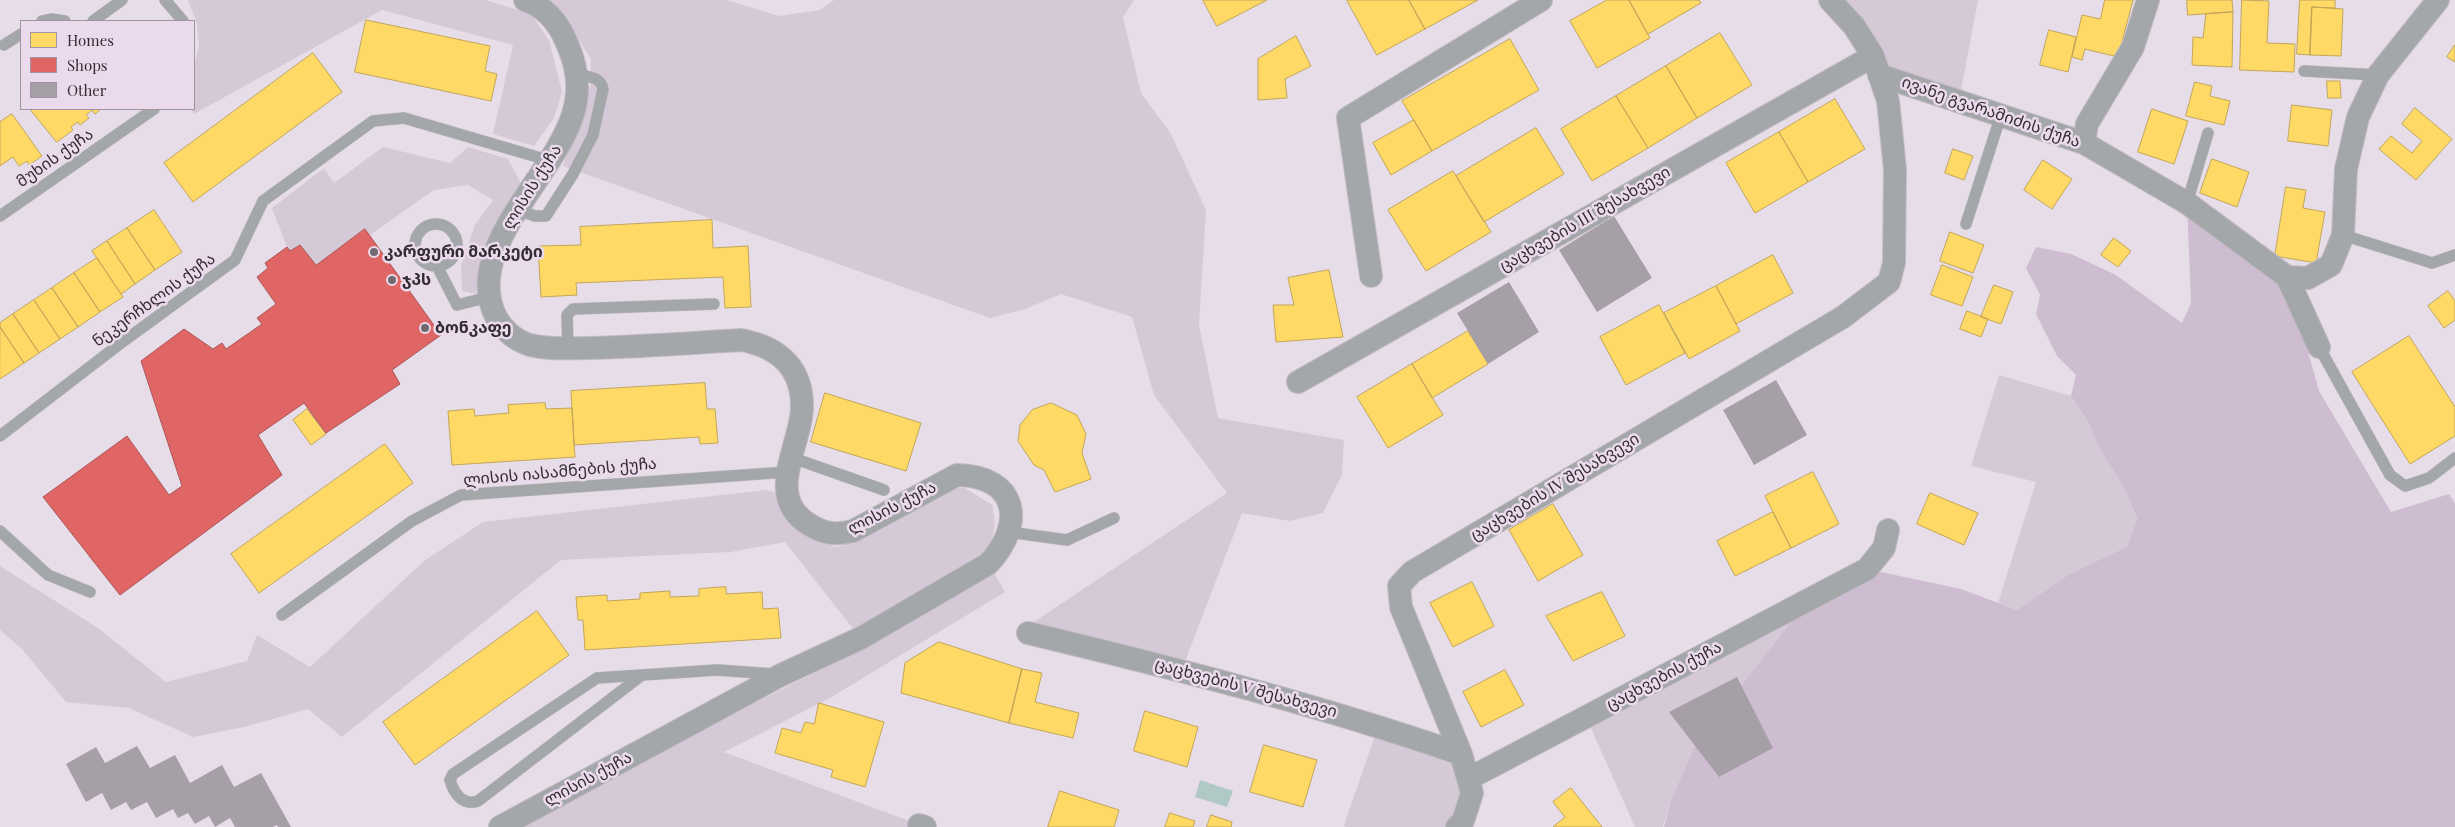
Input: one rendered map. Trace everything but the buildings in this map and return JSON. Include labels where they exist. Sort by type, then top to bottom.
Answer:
[{"type":"street","name":"ლისის ქუჩა","points":[[500,827],[781,675],[861,638],[988,564],[1002,550],[1012,515],[1006,496],[992,483],[975,476],[957,476],[853,531],[835,535],[820,531],[805,522],[791,505],[787,489],[788,464],[796,440],[802,409],[799,386],[791,366],[776,352],[760,343],[741,340],[625,347],[568,348],[529,345],[512,337],[499,324],[490,305],[489,296],[492,265],[502,233],[551,161],[573,116],[578,94],[577,74],[573,56],[553,18],[536,4],[525,0]]},
{"type":"street","points":[[1371,276],[1348,118],[1542,0]]},
{"type":"street","points":[[1830,0],[1854,26],[1876,66]]},
{"type":"street","points":[[2084,143],[2088,124],[2133,46],[2148,0]]},
{"type":"street","points":[[2287,277],[2308,278],[2331,265],[2343,236],[2346,169],[2358,117],[2378,75],[2438,0]]},
{"type":"street","name":"ივანე გვარამიძის ქუჩა","points":[[1876,66],[2001,115],[2084,143],[2187,203],[2287,277],[2319,347]]},
{"type":"street","name":"ცაცხვების IV შესახვევი","points":[[1468,779],[1461,754],[1401,607],[1399,586],[1412,572],[1843,317],[1888,282],[1894,263],[1895,169],[1888,101],[1876,66]]},
{"type":"street","name":"ცაცხვების III შესახვევი","points":[[1298,382],[1876,66]]},
{"type":"street","name":"ცაცხვების ქუჩა","points":[[1468,779],[1867,569],[1884,548],[1888,530]]},
{"type":"street","name":"ცაცხვების V შესახვევი","points":[[1028,633],[1183,670],[1376,724],[1461,754]]},
{"type":"street","points":[[1457,827],[1463,821],[1469,807],[1472,793],[1468,779]]},
{"type":"lane","points":[[94,20],[122,0]]},
{"type":"lane","points":[[165,0],[181,20]]},
{"type":"lane","points":[[4,46],[20,35]]},
{"type":"lane","points":[[2304,71],[2378,75]]},
{"type":"lane","points":[[518,210],[535,216],[546,216],[573,174],[593,135],[603,89],[598,79],[577,74]]},
{"type":"lane","name":"მუხის ქუჩა","points":[[0,216],[153,110]]},
{"type":"lane","points":[[1966,224],[2001,115]]},
{"type":"lane","name":"ნეკერჩხლის ქუჩა","points":[[0,436],[235,260],[263,201],[373,121],[404,118],[551,161]]},
{"type":"lane","points":[[2187,203],[2208,133]]},
{"type":"lane","points":[[2343,236],[2432,263],[2455,255]]},
{"type":"lane","points":[[437,266],[457,305],[489,296]]},
{"type":"lane","points":[[568,348],[567,315],[573,309],[714,304]]},
{"type":"lane","points":[[2319,347],[2390,475],[2405,486],[2429,478],[2455,458]]},
{"type":"lane","points":[[788,464],[884,490]]},
{"type":"lane","name":"ლისის იასამნების ქუჩა","points":[[282,615],[412,521],[461,495],[788,464]]},
{"type":"lane","points":[[1008,532],[1067,540],[1114,518]]},
{"type":"lane","points":[[0,531],[48,575],[90,592]]},
{"type":"lane","points":[[642,675],[478,801],[470,804],[463,802],[451,786],[450,780],[453,774],[597,678],[642,675],[717,670],[781,675]]},
{"type":"shaded area","points":[[188,0],[486,0],[531,14],[549,40],[562,92],[554,118],[534,146],[493,134],[513,45],[382,10],[194,114],[191,110],[195,110],[195,61],[199,46],[197,24]]},
{"type":"shaded area","points":[[548,0],[727,0],[779,16],[820,10],[834,0],[1134,0],[1123,17],[1141,93],[1171,134],[1206,210],[1199,325],[1218,418],[1344,440],[1342,475],[1323,513],[1290,521],[1242,513],[1184,664],[1034,622],[1227,493],[1154,395],[1132,317],[1061,294],[1025,309],[990,318],[563,166],[590,87],[591,59],[557,6]]},
{"type":"shaded area","points":[[1839,0],[1978,0],[1959,101],[1879,75]]},
{"type":"shaded area","points":[[383,147],[450,163],[468,147],[508,159],[521,183],[489,238],[476,294],[462,291],[461,265],[475,225],[493,200],[468,185],[434,190],[370,235],[441,335],[393,370],[400,384],[326,433],[304,403],[258,435],[282,475],[120,595],[88,556],[182,486],[141,361],[184,329],[212,349],[222,343],[227,349],[261,325],[257,318],[276,304],[257,277],[268,268],[265,263],[287,247],[272,208],[324,168],[334,183]]},
{"type":"shaded area","points":[[2187,203],[2287,277],[2319,391],[2391,512],[2449,494],[2455,504],[2455,827],[1664,827],[1671,800],[1695,745],[1807,601],[1867,569],[1961,589],[2017,610],[2068,575],[2128,546],[2137,519],[2124,487],[2100,450],[2088,421],[2071,396],[2076,375],[2057,356],[2036,314],[2040,295],[2026,268],[2036,247],[2071,254],[2116,275],[2182,323],[2191,303]]},
{"type":"shaded area","points":[[1999,375],[2071,396],[2088,421],[2100,450],[2124,487],[2137,520],[2128,546],[2068,575],[2017,610],[1998,603],[2036,482],[1971,466]]},
{"type":"shaded area","points":[[949,488],[965,488],[992,505],[994,529],[993,537],[987,550],[976,563],[854,630],[785,542],[731,552],[561,560],[342,737],[308,709],[244,727],[193,737],[129,708],[66,702],[22,649],[0,630],[0,566],[98,628],[166,682],[247,661],[257,635],[310,667],[424,561],[483,522],[766,490],[778,493],[815,538],[836,547],[855,542]]},
{"type":"shaded area","points":[[994,573],[1005,592],[830,698],[724,752],[912,822],[911,827],[520,827],[694,733],[862,649]]},
{"type":"shaded area","points":[[1807,601],[1695,745],[1671,800],[1663,827],[1635,827],[1586,717]]},
{"type":"shaded area","points":[[1377,730],[1461,754],[1472,793],[1457,827],[1346,827],[1344,825]]},
{"type":"shaded area","points":[[1200,780],[1233,791],[1227,807],[1195,797]]},
{"type":"place","name":"კარფური მარკეტი","points":[[374,252]]},
{"type":"place","name":"ჯპს","points":[[392,280]]},
{"type":"place","name":"ბონკაფე","points":[[425,328]]}]
